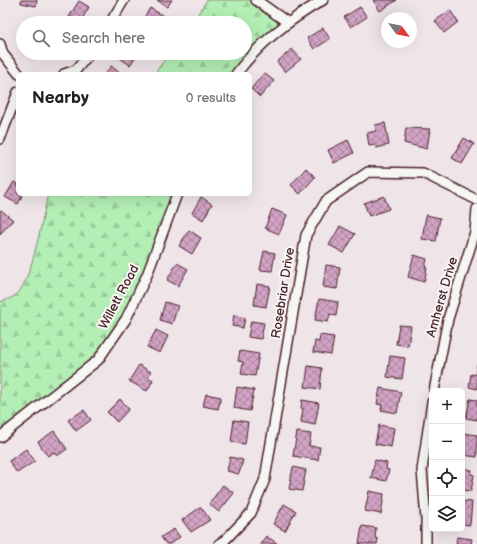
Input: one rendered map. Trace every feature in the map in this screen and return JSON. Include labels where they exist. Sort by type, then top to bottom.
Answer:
[{"type":"street","points":[[114,16],[124,0]]},
{"type":"street","points":[[256,0],[287,22]]},
{"type":"street","points":[[252,55],[287,22],[323,0]]},
{"type":"street","points":[[0,44],[3,54],[17,72]]},
{"type":"street","points":[[70,72],[76,70],[84,60]]},
{"type":"street","points":[[238,72],[248,60]]},
{"type":"street","points":[[0,139],[16,97]]},
{"type":"street","name":"Rosebriar Drive","points":[[219,544],[225,540],[251,513],[265,479],[306,235],[326,201],[368,172],[423,173],[477,200]]},
{"type":"street","name":"Willett Road","points":[[0,437],[98,360],[126,319],[144,281],[176,196]]},
{"type":"street","name":"Amherst Drive","points":[[435,388],[448,319],[474,232],[477,209]]},
{"type":"street","points":[[426,544],[426,519],[422,470],[429,422]]},
{"type":"green space","points":[[207,0],[256,0],[287,22],[252,58],[252,16],[197,16]]},
{"type":"green space","points":[[165,60],[250,60],[238,72],[156,72]]},
{"type":"green space","points":[[48,196],[176,196],[147,275],[98,360],[0,437],[0,302],[17,294],[22,287],[36,247]]},
{"type":"building","points":[[21,0],[37,0],[36,6],[21,3]]},
{"type":"building","points":[[157,0],[172,0],[167,7]]},
{"type":"building","points":[[373,0],[397,0],[380,11]]},
{"type":"building","points":[[79,1],[89,7],[84,16],[70,16]]},
{"type":"building","points":[[360,7],[367,17],[351,27],[344,17]]},
{"type":"building","points":[[150,8],[164,16],[145,16]]},
{"type":"building","points":[[450,10],[458,22],[444,33],[435,21]]},
{"type":"building","points":[[323,28],[330,39],[314,49],[307,38]]},
{"type":"building","points":[[292,49],[301,59],[285,72],[277,62]]},
{"type":"building","points":[[123,60],[133,60],[130,65]]},
{"type":"building","points":[[111,66],[118,72],[106,72]]},
{"type":"building","points":[[264,73],[274,81],[260,97],[252,90],[252,88]]},
{"type":"building","points":[[385,123],[389,145],[376,148],[375,145],[369,146],[367,133],[376,131],[375,125]]},
{"type":"building","points":[[406,128],[430,129],[427,149],[404,143]]},
{"type":"building","points":[[464,138],[474,144],[462,164],[452,158]]},
{"type":"building","points":[[348,140],[354,153],[334,163],[328,150]]},
{"type":"building","points":[[306,168],[315,177],[300,194],[291,185]]},
{"type":"building","points":[[14,182],[16,183],[16,196],[22,196],[18,204],[5,197]]},
{"type":"building","points":[[384,196],[389,209],[369,216],[364,203]]},
{"type":"building","points":[[201,197],[212,204],[203,220],[192,213]]},
{"type":"building","points":[[272,209],[287,215],[279,234],[265,228]]},
{"type":"building","points":[[1,210],[13,220],[0,234],[0,211]]},
{"type":"building","points":[[426,215],[440,218],[436,241],[422,239]]},
{"type":"building","points":[[340,226],[355,234],[344,253],[329,245]]},
{"type":"building","points":[[189,230],[201,238],[192,254],[179,246]]},
{"type":"building","points":[[264,251],[275,253],[272,271],[260,270]]},
{"type":"building","points":[[414,255],[427,259],[424,282],[408,277]]},
{"type":"building","points":[[177,263],[188,269],[178,286],[167,280]]},
{"type":"building","points":[[326,265],[340,267],[337,289],[323,287]]},
{"type":"building","points":[[257,284],[270,286],[266,307],[254,305]]},
{"type":"building","points":[[319,299],[338,302],[336,316],[330,314],[328,322],[315,320]]},
{"type":"building","points":[[165,302],[178,306],[172,324],[160,320]]},
{"type":"building","points":[[234,315],[245,318],[243,328],[232,326]]},
{"type":"building","points":[[251,321],[264,323],[261,339],[248,337]]},
{"type":"building","points":[[399,325],[411,326],[408,346],[396,344]]},
{"type":"building","points":[[156,330],[168,336],[160,353],[147,347]]},
{"type":"building","points":[[320,335],[334,337],[331,355],[313,352],[315,341],[319,342]]},
{"type":"building","points":[[240,351],[259,354],[255,376],[241,374],[243,362],[238,361]]},
{"type":"building","points":[[390,356],[405,358],[402,379],[387,377]]},
{"type":"building","points":[[477,364],[477,389],[469,387],[471,374],[475,375]]},
{"type":"building","points":[[139,365],[151,372],[148,377],[153,380],[147,391],[129,381]]},
{"type":"building","points":[[308,366],[322,368],[320,389],[305,387]]},
{"type":"building","points":[[237,387],[254,390],[250,411],[234,408]]},
{"type":"building","points":[[380,388],[401,392],[397,413],[381,410],[382,405],[377,404]]},
{"type":"building","points":[[206,394],[221,397],[218,409],[203,406]]},
{"type":"building","points":[[120,399],[129,409],[117,422],[107,412]]},
{"type":"building","points":[[470,399],[477,400],[477,420],[466,418]]},
{"type":"building","points":[[302,400],[319,403],[315,425],[301,422],[303,409],[301,408]]},
{"type":"building","points":[[84,410],[91,420],[76,431],[68,420]]},
{"type":"building","points":[[234,420],[248,422],[245,444],[231,442]]},
{"type":"building","points":[[379,425],[394,428],[391,447],[375,444]]},
{"type":"building","points":[[54,431],[67,449],[57,456],[54,452],[48,456],[38,442]]},
{"type":"building","points":[[297,432],[311,434],[309,446],[320,447],[318,460],[293,456]]},
{"type":"building","points":[[465,433],[477,435],[477,457],[465,455]]},
{"type":"building","points":[[26,449],[35,461],[17,473],[9,461]]},
{"type":"building","points":[[230,457],[243,460],[239,474],[227,471]]},
{"type":"building","points":[[375,460],[387,463],[386,469],[389,470],[386,481],[371,478]]},
{"type":"building","points":[[293,467],[306,470],[302,491],[289,489]]},
{"type":"building","points":[[465,469],[472,470],[471,474],[474,475],[471,491],[465,490]]},
{"type":"building","points":[[223,485],[234,493],[219,512],[209,504]]},
{"type":"building","points":[[369,491],[384,494],[381,514],[365,511]]},
{"type":"building","points":[[465,501],[472,502],[470,525],[465,524]]},
{"type":"building","points":[[284,504],[296,511],[285,531],[273,524]]},
{"type":"building","points":[[201,507],[210,520],[191,532],[182,520]]},
{"type":"building","points":[[362,526],[376,528],[375,538],[378,539],[377,544],[359,544]]},
{"type":"building","points":[[174,529],[180,537],[170,544],[166,544],[161,537]]},
{"type":"building","points":[[266,536],[278,544],[260,544]]},
{"type":"building","points":[[457,537],[472,539],[471,544],[456,544]]}]
